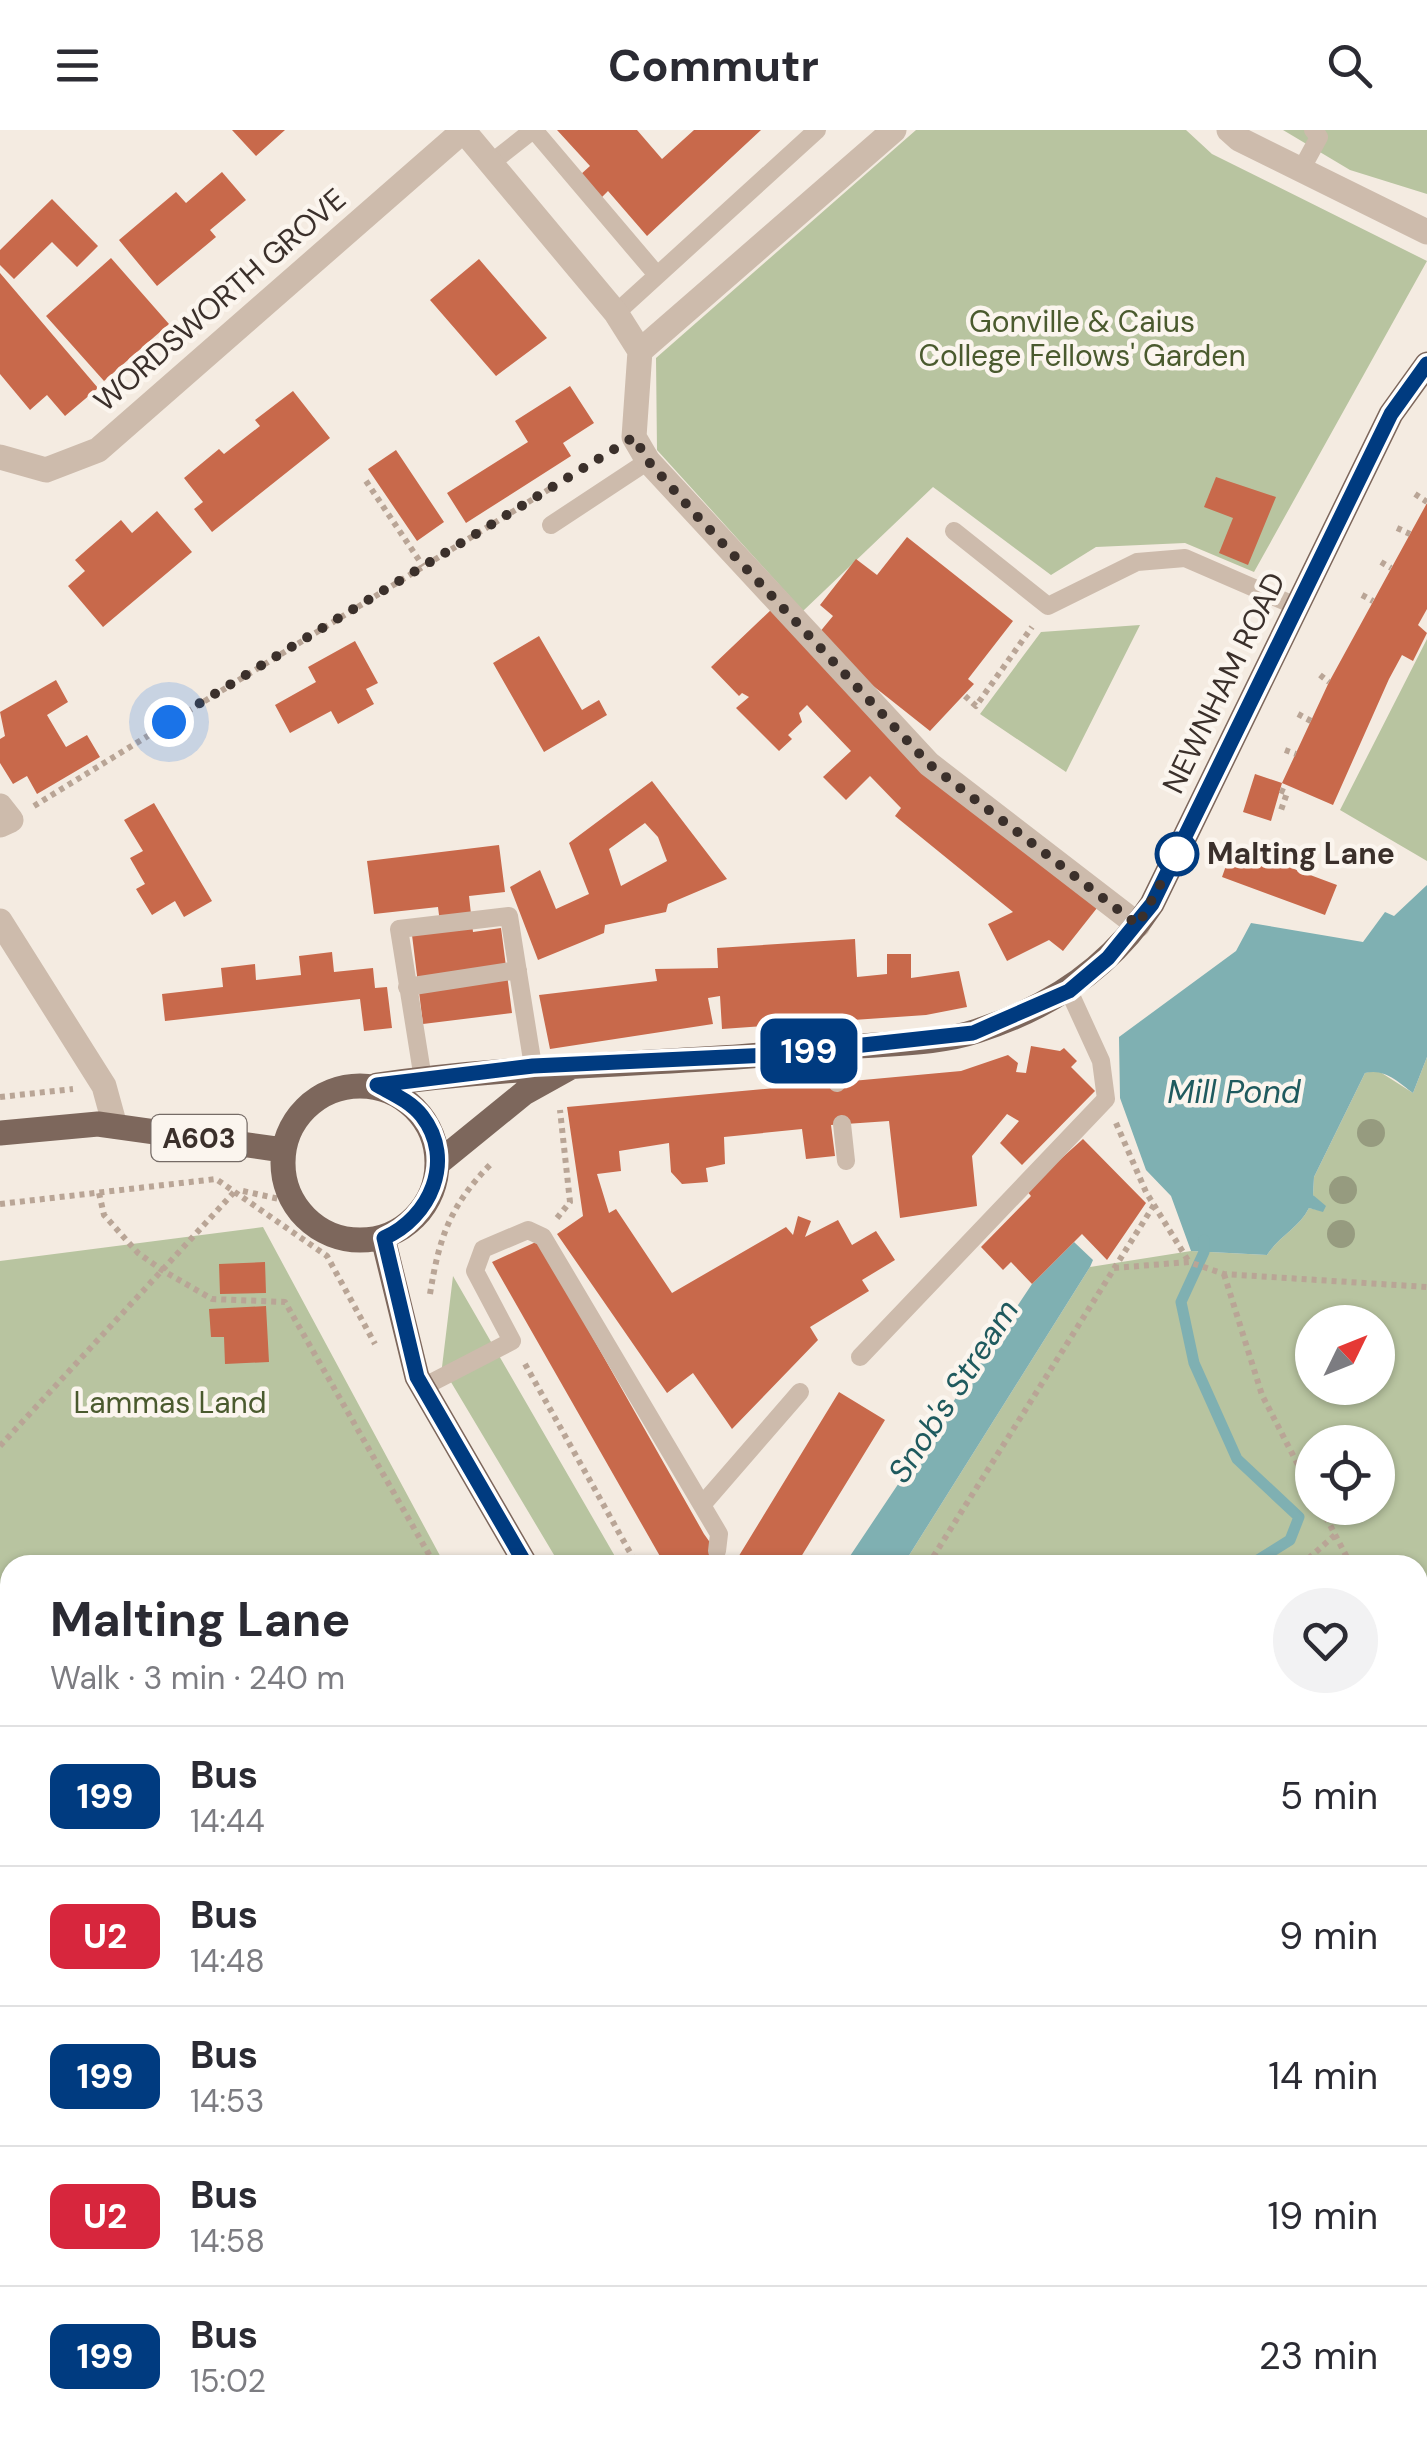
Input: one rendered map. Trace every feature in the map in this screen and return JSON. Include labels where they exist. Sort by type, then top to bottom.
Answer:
[{"type":"main road","name":"NEWNHAM ROAD","points":[[377,1085],[533,1066],[833,1049],[973,1033],[1069,991],[1138,925],[1391,414],[1419,390],[1427,364]]},
{"type":"main road","name":"NEWNHAM ROAD","points":[[438,1162],[524,1092],[574,1065]]},
{"type":"main road","points":[[377,1085],[405,1100],[422,1116],[432,1133],[438,1162],[431,1196],[402,1230],[384,1238],[340,1238],[314,1226],[293,1202],[285,1179],[284,1150],[299,1115],[321,1096],[351,1086],[377,1085]]},
{"type":"main road","name":"A603","points":[[0,1133],[115,1126],[284,1150]]},
{"type":"main road","points":[[384,1238],[423,1387],[520,1555]]},
{"type":"street","points":[[464,130],[616,312],[640,351],[634,437],[648,461],[929,764],[1138,925]]},
{"type":"street","name":"WORDSWORTH GROVE","points":[[0,457],[46,470],[98,450],[464,130]]},
{"type":"street","points":[[640,351],[894,130]]},
{"type":"street","points":[[1230,130],[1427,232]]},
{"type":"street","points":[[0,921],[104,1086],[115,1126]]},
{"type":"lane","points":[[491,163],[534,130],[657,274]]},
{"type":"lane","points":[[616,312],[816,130]]},
{"type":"lane","points":[[1302,170],[1318,138],[1313,130]]},
{"type":"lane","points":[[551,524],[648,461]]},
{"type":"lane","points":[[954,531],[1048,606],[1137,562],[1185,558],[1298,607]]},
{"type":"lane","points":[[423,1079],[399,929],[509,916],[533,1066]]},
{"type":"lane","points":[[407,987],[518,970]]},
{"type":"lane","points":[[860,1356],[1106,1099],[1101,1061],[1069,991]]},
{"type":"lane","points":[[833,1049],[837,1083]]},
{"type":"lane","points":[[842,1124],[846,1161]]},
{"type":"lane","points":[[423,1387],[512,1341],[475,1271],[483,1249],[528,1230],[543,1236],[719,1534],[717,1551]]},
{"type":"lane","points":[[702,1506],[800,1392]]},
{"type":"path","points":[[4,817],[569,477]]},
{"type":"path","points":[[366,480],[423,566]]},
{"type":"path","points":[[1415,494],[1427,502]]},
{"type":"path","points":[[1397,528],[1410,534]]},
{"type":"path","points":[[1381,562],[1391,568]]},
{"type":"path","points":[[1362,595],[1373,602]]},
{"type":"path","points":[[965,696],[976,706],[1048,606]]},
{"type":"path","points":[[1320,675],[1329,682]]},
{"type":"path","points":[[1298,714],[1311,721]]},
{"type":"path","points":[[1285,750],[1296,754]]},
{"type":"path","points":[[1280,790],[1287,793],[1281,810]]},
{"type":"path","points":[[0,1097],[104,1086]]},
{"type":"path","points":[[1106,1099],[1154,1205],[1189,1262]]},
{"type":"path","points":[[543,1236],[570,1202],[560,1110]]},
{"type":"path","points":[[0,1204],[216,1179],[237,1189],[293,1202]]},
{"type":"path","points":[[0,1446],[237,1189]]},
{"type":"path","points":[[99,1193],[104,1215],[138,1253],[162,1270],[212,1299],[285,1302],[428,1555]]},
{"type":"path","points":[[934,1555],[1154,1205]]},
{"type":"path","points":[[1112,1268],[1189,1262],[1224,1274],[1427,1286]]},
{"type":"path","points":[[1224,1274],[1262,1395],[1295,1459]]},
{"type":"path","points":[[512,1341],[631,1555]]},
{"type":"path","points":[[1330,1525],[1346,1555]]},
{"type":"path","points":[[1312,1555],[1335,1535]]},
{"type":"green space","name":"Gonville & Caius College Fellows' Garden","points":[[916,130],[1186,130],[1212,154],[1427,261],[1254,572],[1185,543],[1096,547],[1051,575],[933,487],[803,611],[657,450],[656,358]]},
{"type":"green space","points":[[1283,130],[1427,130],[1427,194],[1350,170]]},
{"type":"green space","points":[[1140,625],[1066,772],[980,714],[1041,632]]},
{"type":"green space","points":[[1427,639],[1427,861],[1340,810]]},
{"type":"green space","points":[[1427,1057],[1427,1555],[909,1555],[1090,1267],[1191,1251],[1267,1255],[1309,1208],[1323,1211],[1313,1195],[1314,1177],[1365,1073],[1377,1070],[1413,1093]]},
{"type":"green space","name":"Lammas Land","points":[[263,1227],[440,1555],[0,1555],[0,1261]]},
{"type":"green space","points":[[453,1276],[614,1555],[554,1555],[442,1367]]},
{"type":"water","name":"Mill Pond","points":[[1427,885],[1427,1057],[1413,1093],[1385,1074],[1365,1073],[1314,1177],[1313,1195],[1326,1206],[1323,1212],[1309,1208],[1267,1255],[1191,1251],[1171,1196],[1146,1170],[1120,1098],[1119,1037],[1236,951],[1251,923],[1363,942],[1385,912],[1394,916]]},
{"type":"water","points":[[1074,1242],[1093,1260],[909,1555],[851,1555],[1032,1284]]},
{"type":"building","points":[[232,130],[285,130],[256,156]]},
{"type":"building","points":[[557,130],[637,130],[662,159],[694,130],[761,130],[647,236],[608,191],[601,198],[580,175],[590,166]]},
{"type":"building","points":[[222,172],[246,200],[210,230],[216,237],[157,286],[119,240],[176,192],[186,203]]},
{"type":"building","points":[[52,199],[98,246],[77,267],[52,242],[14,279],[0,265],[0,250]]},
{"type":"building","points":[[111,258],[169,324],[104,381],[46,316]]},
{"type":"building","points":[[479,259],[547,338],[496,376],[430,300]]},
{"type":"building","points":[[0,273],[98,388],[65,416],[47,395],[30,410],[0,374]]},
{"type":"building","points":[[570,386],[594,423],[563,443],[571,456],[466,523],[447,493],[528,442],[515,421]]},
{"type":"building","points":[[293,391],[330,438],[212,532],[194,509],[203,502],[184,478],[219,449],[224,454],[260,426],[255,420]]},
{"type":"building","points":[[396,450],[444,522],[417,541],[368,469]]},
{"type":"building","points":[[1216,477],[1276,497],[1248,565],[1219,553],[1233,518],[1204,507]]},
{"type":"building","points":[[1427,503],[1427,609],[1418,625],[1427,633],[1413,661],[1402,655],[1333,805],[1282,783],[1329,682]]},
{"type":"building","points":[[157,511],[192,552],[103,627],[68,586],[85,571],[75,560],[121,520],[132,533]]},
{"type":"building","points":[[907,537],[1013,621],[968,679],[974,684],[930,731],[814,639],[833,616],[820,605],[856,559],[877,575]]},
{"type":"building","points":[[773,608],[1097,908],[1063,951],[1049,940],[1007,961],[988,924],[1013,912],[895,816],[901,808],[870,776],[846,800],[823,777],[851,751],[807,705],[799,713],[802,722],[788,735],[792,739],[779,751],[736,708],[749,697],[742,693],[739,696],[711,667]]},
{"type":"building","points":[[539,636],[582,710],[599,700],[607,715],[544,752],[493,663]]},
{"type":"building","points":[[355,641],[378,683],[366,689],[374,704],[338,724],[331,711],[290,733],[275,705],[316,682],[308,667]]},
{"type":"building","points":[[56,680],[68,702],[47,715],[66,747],[87,735],[100,757],[37,794],[27,776],[13,784],[0,763],[0,739],[5,736],[0,712]]},
{"type":"building","points":[[1255,774],[1282,783],[1271,821],[1243,812]]},
{"type":"building","points":[[652,781],[727,879],[668,904],[666,912],[605,925],[604,933],[538,960],[510,887],[540,870],[556,909],[589,894],[569,843]],"holes":[[[645,823],[658,837],[667,861],[621,886],[609,849]]]},
{"type":"building","points":[[154,803],[212,901],[184,917],[175,901],[152,915],[136,889],[145,884],[130,858],[143,851],[124,820]]},
{"type":"building","points":[[499,845],[505,892],[469,896],[473,932],[501,928],[512,1013],[423,1024],[412,935],[441,931],[438,907],[374,914],[367,861]]},
{"type":"building","points":[[1233,846],[1337,885],[1325,915],[1222,877]]},
{"type":"building","points":[[855,939],[857,977],[887,974],[887,954],[911,954],[911,978],[959,971],[967,1007],[926,1015],[722,1029],[720,996],[708,998],[713,1024],[550,1049],[539,995],[657,981],[655,969],[718,968],[717,948]]},
{"type":"building","points":[[332,952],[334,972],[373,968],[375,988],[387,987],[392,1028],[364,1031],[360,999],[165,1021],[162,994],[223,987],[221,968],[255,964],[256,980],[301,975],[299,956]]},
{"type":"building","points":[[1031,1046],[1060,1051],[1064,1048],[1077,1061],[1071,1067],[1095,1091],[1022,1165],[1000,1143],[1019,1121],[1007,1114],[972,1156],[977,1206],[900,1218],[889,1121],[831,1125],[835,1156],[806,1159],[802,1129],[724,1137],[725,1164],[706,1168],[708,1182],[682,1184],[671,1172],[669,1143],[619,1151],[621,1171],[597,1174],[609,1213],[616,1209],[672,1293],[786,1227],[793,1235],[798,1216],[811,1221],[805,1237],[838,1220],[852,1245],[876,1231],[895,1260],[862,1280],[869,1291],[810,1327],[818,1340],[732,1429],[693,1373],[667,1393],[557,1234],[583,1216],[567,1107],[961,1071],[1008,1055],[1018,1063],[1016,1072],[1026,1073]]},
{"type":"building","points":[[1083,1139],[1146,1203],[1107,1260],[1082,1234],[1032,1284],[1011,1262],[1003,1270],[981,1247],[1031,1196],[1026,1190]]},
{"type":"building","points":[[538,1241],[719,1555],[659,1555],[492,1262]]},
{"type":"building","points":[[265,1262],[266,1293],[220,1294],[219,1264]]},
{"type":"building","points":[[266,1306],[269,1362],[225,1364],[224,1337],[211,1337],[209,1309]]},
{"type":"building","points":[[839,1392],[885,1420],[802,1555],[739,1555]]},
{"type":"waterway","points":[[1204,1240],[1204,1252],[1181,1302],[1194,1363],[1237,1459],[1299,1517],[1290,1540],[1266,1555]]},
{"type":"bus line","name":"199","points":[[520,1555],[417,1377],[384,1238],[402,1230],[419,1214],[431,1196],[438,1162],[432,1133],[422,1116],[405,1100],[377,1085],[533,1066],[771,1055],[973,1033],[1069,991],[1108,958],[1152,904],[1391,414],[1427,364]]},
{"type":"place","name":"Malting Lane","points":[[1177,854]]},
{"type":"route","points":[[169,722],[634,437],[648,461],[696,515],[929,764],[1138,925],[1177,854]]},
{"type":"water label","name":"Snob's Stream","points":[[953,1391]]}]
